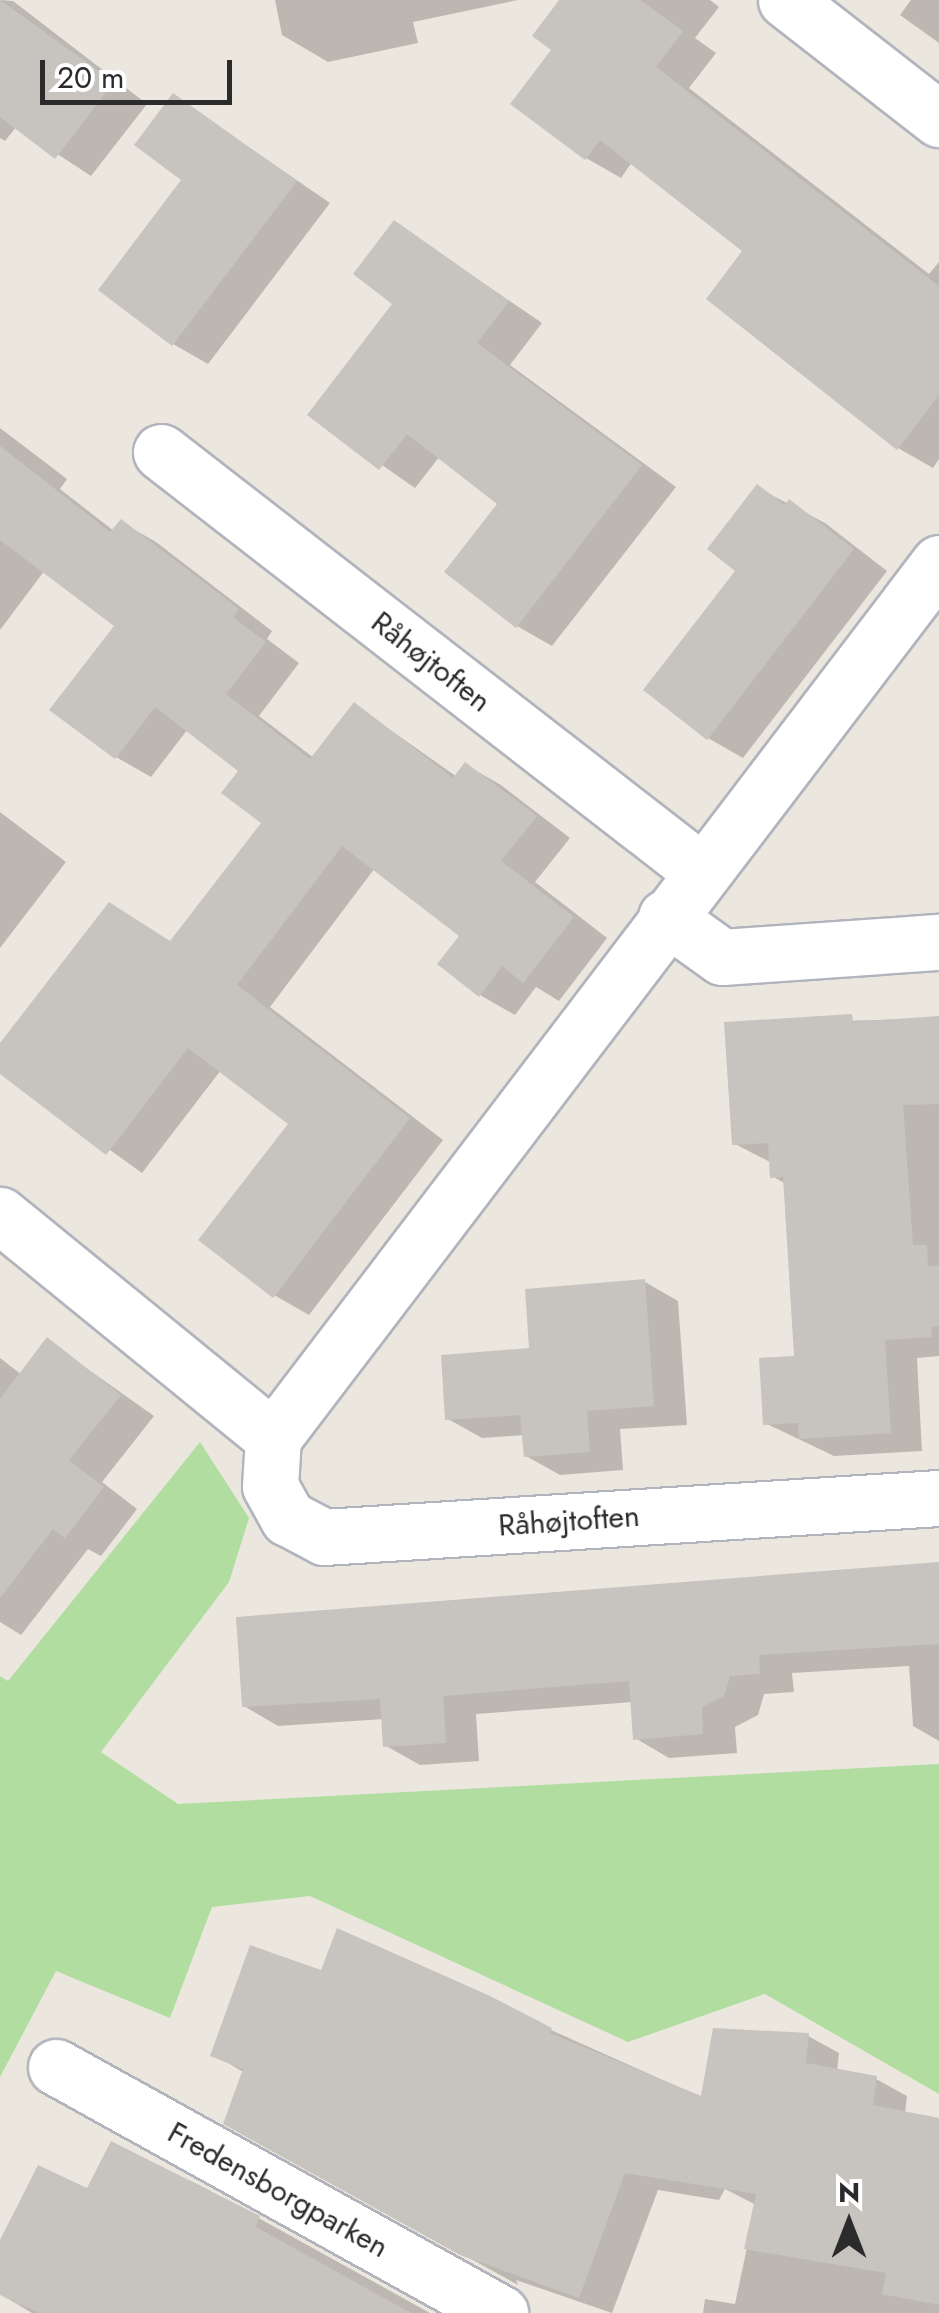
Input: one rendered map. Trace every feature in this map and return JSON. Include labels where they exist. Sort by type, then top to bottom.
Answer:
[{"type":"street","points":[[786,0],[939,119]]},
{"type":"street","name":"Råhøjtoften","points":[[160,452],[702,872]]},
{"type":"street","points":[[0,1215],[273,1438],[939,563]]},
{"type":"street","points":[[666,917],[722,957],[939,942]]},
{"type":"street","name":"Råhøjtoften","points":[[273,1438],[270,1486],[288,1518],[324,1537],[939,1498]]},
{"type":"street","name":"Fredensborgparken","points":[[56,2066],[500,2313]]},
{"type":"green space","points":[[200,1442],[249,1518],[229,1582],[101,1752],[178,1804],[939,1764],[939,2094],[765,1994],[628,2042],[310,1896],[212,1907],[170,2018],[56,1971],[0,2077],[0,1676],[8,1681]]},
{"type":"building","points":[[0,0],[114,82],[55,159],[0,117]]},
{"type":"building","points":[[559,0],[640,0],[683,31],[656,67],[939,286],[939,395],[897,450],[706,299],[742,251],[600,140],[585,160],[510,104],[551,50],[532,36]]},
{"type":"building","points":[[173,93],[297,181],[172,346],[98,290],[181,180],[134,145]]},
{"type":"building","points":[[394,220],[509,301],[477,343],[642,465],[516,628],[444,572],[497,504],[407,434],[379,470],[307,415],[392,304],[353,274]]},
{"type":"building","points":[[0,446],[110,532],[121,519],[239,609],[233,617],[266,642],[226,694],[310,759],[354,702],[453,778],[465,762],[537,816],[501,861],[574,917],[523,983],[502,966],[479,997],[437,964],[459,936],[342,846],[237,985],[410,1118],[273,1298],[198,1240],[288,1124],[188,1048],[106,1155],[0,1074],[0,1043],[109,902],[170,941],[261,823],[221,793],[238,771],[155,707],[115,759],[49,710],[114,626],[0,540]]},
{"type":"building","points":[[757,484],[785,505],[789,499],[854,549],[707,740],[643,690],[735,571],[707,549]]},
{"type":"building","points":[[852,1014],[853,1022],[939,1016],[939,1104],[903,1105],[913,1245],[927,1245],[928,1266],[939,1265],[939,1326],[931,1327],[932,1337],[885,1340],[891,1433],[799,1439],[798,1423],[763,1425],[759,1358],[794,1356],[783,1177],[770,1178],[768,1143],[732,1145],[724,1022]]},
{"type":"building","points":[[645,1279],[654,1406],[587,1411],[590,1452],[524,1457],[520,1415],[445,1420],[441,1355],[529,1348],[525,1289]]},
{"type":"building","points":[[47,1337],[121,1395],[69,1460],[104,1487],[65,1538],[53,1529],[0,1598],[0,1399]]},
{"type":"building","points":[[939,1562],[939,1644],[759,1655],[760,1674],[730,1676],[724,1696],[702,1707],[703,1734],[633,1740],[629,1681],[443,1696],[446,1743],[383,1747],[380,1699],[242,1707],[236,1617]]},
{"type":"building","points":[[337,1928],[488,1995],[552,2028],[550,2033],[701,2096],[713,2028],[809,2033],[806,2063],[877,2076],[873,2105],[939,2118],[939,2305],[882,2294],[886,2273],[744,2249],[756,2194],[625,2173],[579,2298],[460,2255],[223,2124],[243,2069],[210,2056],[250,1945],[321,1970]]},
{"type":"building","points":[[111,2141],[260,2216],[256,2227],[411,2313],[39,2313],[0,2295],[0,2240],[38,2165],[87,2188]]}]
